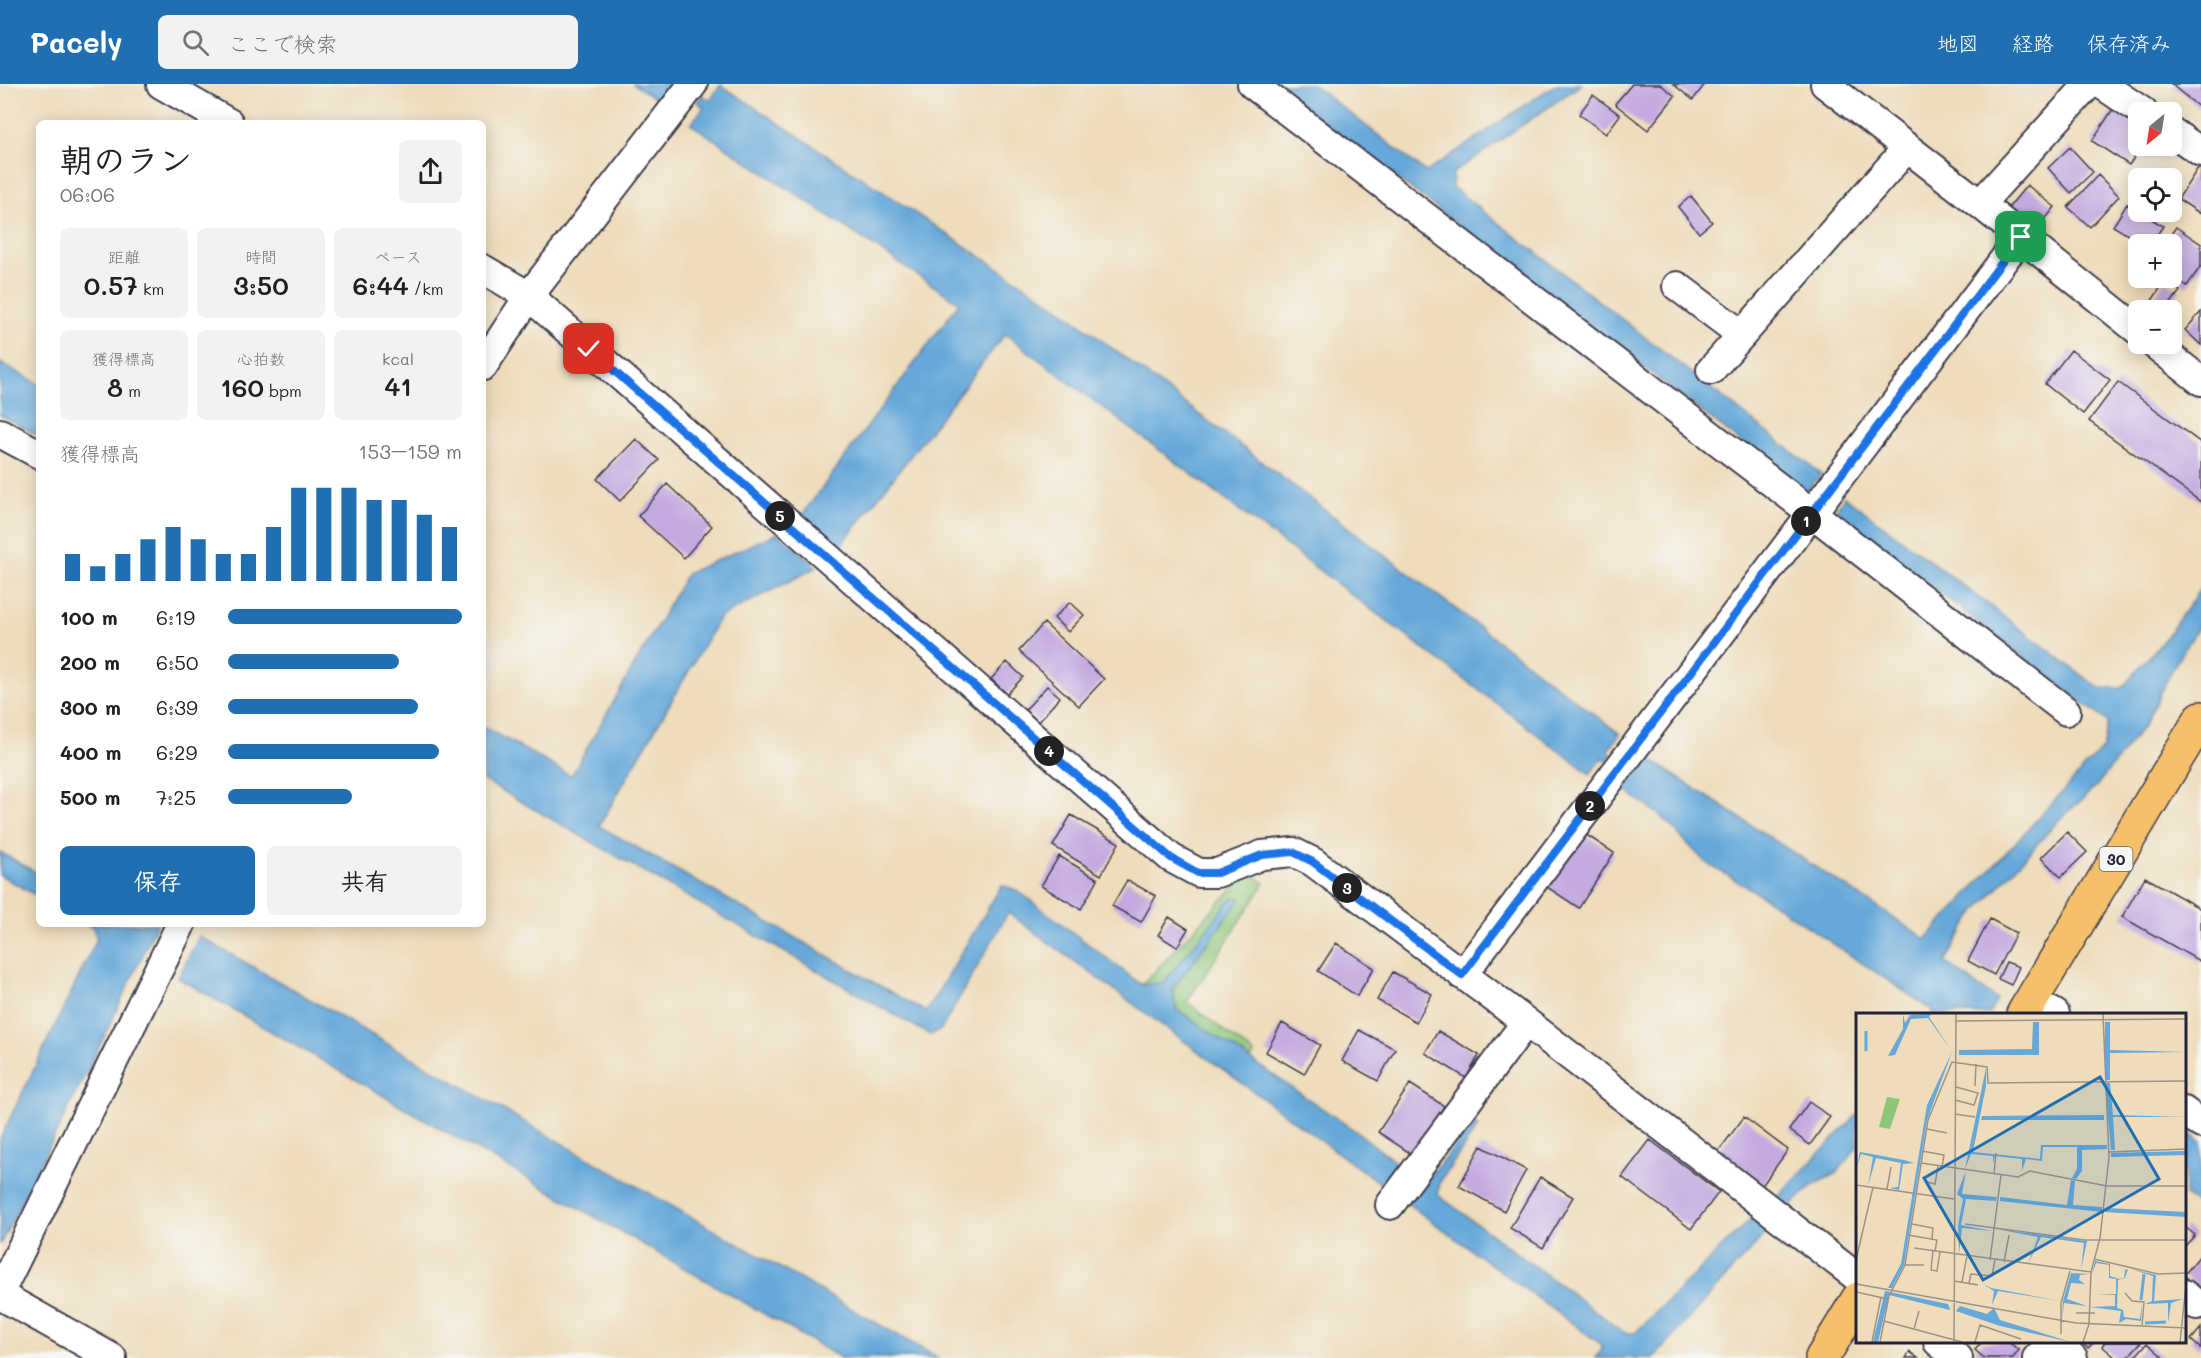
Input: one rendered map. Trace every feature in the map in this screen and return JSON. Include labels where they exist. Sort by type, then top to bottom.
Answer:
[{"type":"main road","name":"30","points":[[2036,1009],[2201,718]]},
{"type":"main road","points":[[1822,1358],[1856,1301]]},
{"type":"street","points":[[161,84],[225,120]]},
{"type":"street","points":[[486,361],[529,296],[693,84]]},
{"type":"street","points":[[1252,84],[1812,513],[2066,711]]},
{"type":"street","points":[[1825,84],[2128,322]]},
{"type":"street","points":[[1980,204],[2089,84]]},
{"type":"street","points":[[2101,84],[2128,102]]},
{"type":"street","points":[[2182,139],[2201,152]]},
{"type":"street","points":[[1711,370],[1907,148]]},
{"type":"street","points":[[1462,975],[2021,237]]},
{"type":"street","points":[[486,271],[529,296],[1171,858],[1198,873],[1217,873],[1262,855],[1293,852],[1313,862],[1526,1022],[1856,1277]]},
{"type":"street","points":[[1677,286],[1742,335]]},
{"type":"street","points":[[2167,354],[2201,381]]},
{"type":"street","points":[[0,433],[36,452]]},
{"type":"street","points":[[112,1358],[0,1293],[180,927]]},
{"type":"street","points":[[1394,1200],[1526,1022]]},
{"type":"street","points":[[2186,1113],[2201,1124]]},
{"type":"street","points":[[1940,1343],[1958,1358]]},
{"type":"street","points":[[2037,1358],[2052,1343]]},
{"type":"street","points":[[2056,1343],[2073,1358]]},
{"type":"green space","points":[[1248,872],[1265,883],[1187,1002],[1254,1054],[1251,1060],[1176,1009],[1173,988],[1241,899],[1232,898],[1163,983],[1142,985]]},
{"type":"water","points":[[633,84],[668,84],[657,99]]},
{"type":"water","points":[[1275,84],[1312,84],[1426,172],[1556,84],[1582,84],[1453,173],[1452,187],[1821,474],[1806,492]]},
{"type":"water","points":[[721,85],[1062,310],[1620,734],[1608,750],[1612,754],[1607,761],[1602,758],[1590,774],[1005,334],[839,548],[802,515],[959,303],[691,124],[704,107],[697,102],[702,95],[710,100]]},
{"type":"water","points":[[0,363],[36,382],[36,434],[0,415]]},
{"type":"water","points":[[1844,496],[2099,688],[2122,688],[2167,636],[2201,588],[2201,623],[2173,668],[2145,724],[2094,789],[2059,820],[1971,917],[1945,962],[1997,1000],[1990,1013],[1932,1013],[1932,1010],[1756,892],[1706,863],[1662,817],[1623,789],[1648,758],[1926,939],[2103,748],[2108,722],[1835,512]]},
{"type":"water","points":[[778,533],[817,567],[720,617],[599,826],[926,1012],[1002,885],[1018,891],[1142,985],[1163,983],[1232,898],[1242,898],[1173,988],[1176,1009],[1360,1134],[1423,1184],[1474,1124],[1478,1126],[1440,1182],[1438,1195],[1625,1333],[1635,1333],[1754,1216],[1770,1228],[1654,1358],[1595,1358],[1601,1351],[1602,1345],[1008,913],[941,1030],[930,1035],[486,782],[486,728],[571,776],[687,573]]},
{"type":"water","points":[[0,852],[36,872],[36,895],[0,875]]},
{"type":"water","points":[[91,927],[156,927],[105,1035],[0,1245],[0,1139],[97,939]]},
{"type":"water","points":[[199,936],[938,1358],[841,1358],[178,978]]},
{"type":"water","points":[[1856,1116],[1856,1148],[1837,1173],[1815,1184],[1785,1210],[1773,1201]]},
{"type":"water","points":[[2186,1131],[2201,1142],[2201,1207],[2186,1197]]},
{"type":"building","points":[[1632,84],[1660,84],[1675,96],[1648,130],[1615,104]]},
{"type":"building","points":[[1673,84],[1705,84],[1693,100]]},
{"type":"building","points":[[2171,84],[2201,84],[2201,109]]},
{"type":"building","points":[[1593,95],[1620,115],[1606,134],[1579,114]]},
{"type":"building","points":[[2113,109],[2128,119],[2128,156],[2135,156],[2129,165],[2092,141]]},
{"type":"building","points":[[2070,147],[2093,172],[2071,193],[2048,168]]},
{"type":"building","points":[[2198,168],[2201,170],[2201,214],[2182,202],[2182,193]]},
{"type":"building","points":[[2098,175],[2119,196],[2090,227],[2068,207]]},
{"type":"building","points":[[2027,185],[2055,207],[2033,234],[2005,212]]},
{"type":"building","points":[[1691,196],[1712,222],[1699,233],[1678,207]]},
{"type":"building","points":[[2127,204],[2128,222],[2156,222],[2163,226],[2158,234],[2128,235],[2113,226]]},
{"type":"building","points":[[2176,227],[2201,244],[2201,266],[2187,286],[2182,282],[2182,234],[2171,234]]},
{"type":"building","points":[[2160,288],[2176,288],[2180,291],[2173,300],[2152,300]]},
{"type":"building","points":[[2201,312],[2201,345],[2185,330]]},
{"type":"building","points":[[2071,350],[2110,380],[2083,414],[2045,384]]},
{"type":"building","points":[[2118,382],[2201,443],[2201,502],[2089,421]]},
{"type":"building","points":[[636,439],[659,460],[620,501],[597,479]]},
{"type":"building","points":[[667,484],[712,526],[684,558],[638,516]]},
{"type":"building","points":[[1070,602],[1084,615],[1068,632],[1054,618]]},
{"type":"building","points":[[1044,623],[1104,679],[1079,706],[1019,651]]},
{"type":"building","points":[[1007,662],[1023,677],[1007,694],[991,679]]},
{"type":"building","points":[[1047,686],[1060,697],[1038,722],[1025,710]]},
{"type":"building","points":[[1071,815],[1119,843],[1101,875],[1053,846]]},
{"type":"building","points":[[1579,830],[1614,853],[1579,908],[1544,885]]},
{"type":"building","points":[[2067,832],[2087,852],[2061,877],[2041,858]]},
{"type":"building","points":[[1059,856],[1098,879],[1081,909],[1041,886]]},
{"type":"building","points":[[2145,877],[2201,909],[2201,962],[2122,917]]},
{"type":"building","points":[[1127,880],[1156,896],[1141,922],[1112,906]]},
{"type":"building","points":[[1169,917],[1188,929],[1177,947],[1158,935]]},
{"type":"building","points":[[1990,919],[2016,933],[1994,975],[1968,961]]},
{"type":"building","points":[[1336,943],[1374,968],[1357,996],[1318,971]]},
{"type":"building","points":[[2006,962],[2019,967],[2011,985],[1998,979]]},
{"type":"building","points":[[1393,972],[1432,994],[1416,1022],[1377,1000]]},
{"type":"building","points":[[1282,1023],[1320,1045],[1304,1074],[1266,1052]]},
{"type":"building","points":[[1359,1030],[1395,1049],[1378,1081],[1342,1061]]},
{"type":"building","points":[[1438,1031],[1479,1055],[1466,1078],[1425,1053]]},
{"type":"building","points":[[1410,1084],[1444,1106],[1413,1155],[1378,1132]]},
{"type":"building","points":[[1809,1102],[1830,1117],[1810,1145],[1789,1130]]},
{"type":"building","points":[[1744,1117],[1788,1150],[1761,1187],[1717,1153]]},
{"type":"building","points":[[1650,1140],[1719,1192],[1691,1229],[1622,1177]]},
{"type":"building","points":[[1481,1146],[1526,1170],[1504,1211],[1459,1186]]},
{"type":"building","points":[[1540,1177],[1573,1197],[1543,1248],[1510,1228]]},
{"type":"building","points":[[2186,1228],[2195,1235],[2186,1245]]},
{"type":"building","points":[[2201,1254],[2201,1290],[2186,1277],[2186,1273]]},
{"type":"building","points":[[2201,1328],[2201,1349],[2191,1340]]},
{"type":"building","points":[[1981,1343],[2009,1343],[2019,1350],[2013,1358],[1984,1358],[1975,1350]]},
{"type":"building","points":[[2082,1343],[2093,1343],[2088,1348]]},
{"type":"building","points":[[2104,1343],[2140,1343],[2127,1358],[2116,1358],[2102,1346]]},
{"type":"building","points":[[2147,1343],[2163,1357],[2134,1358]]},
{"type":"building","points":[[1910,1352],[1918,1358],[1906,1358]]},
{"type":"route","points":[[589,349],[1171,858],[1198,873],[1217,873],[1262,855],[1293,852],[1313,862],[1462,975],[2021,237]]}]
